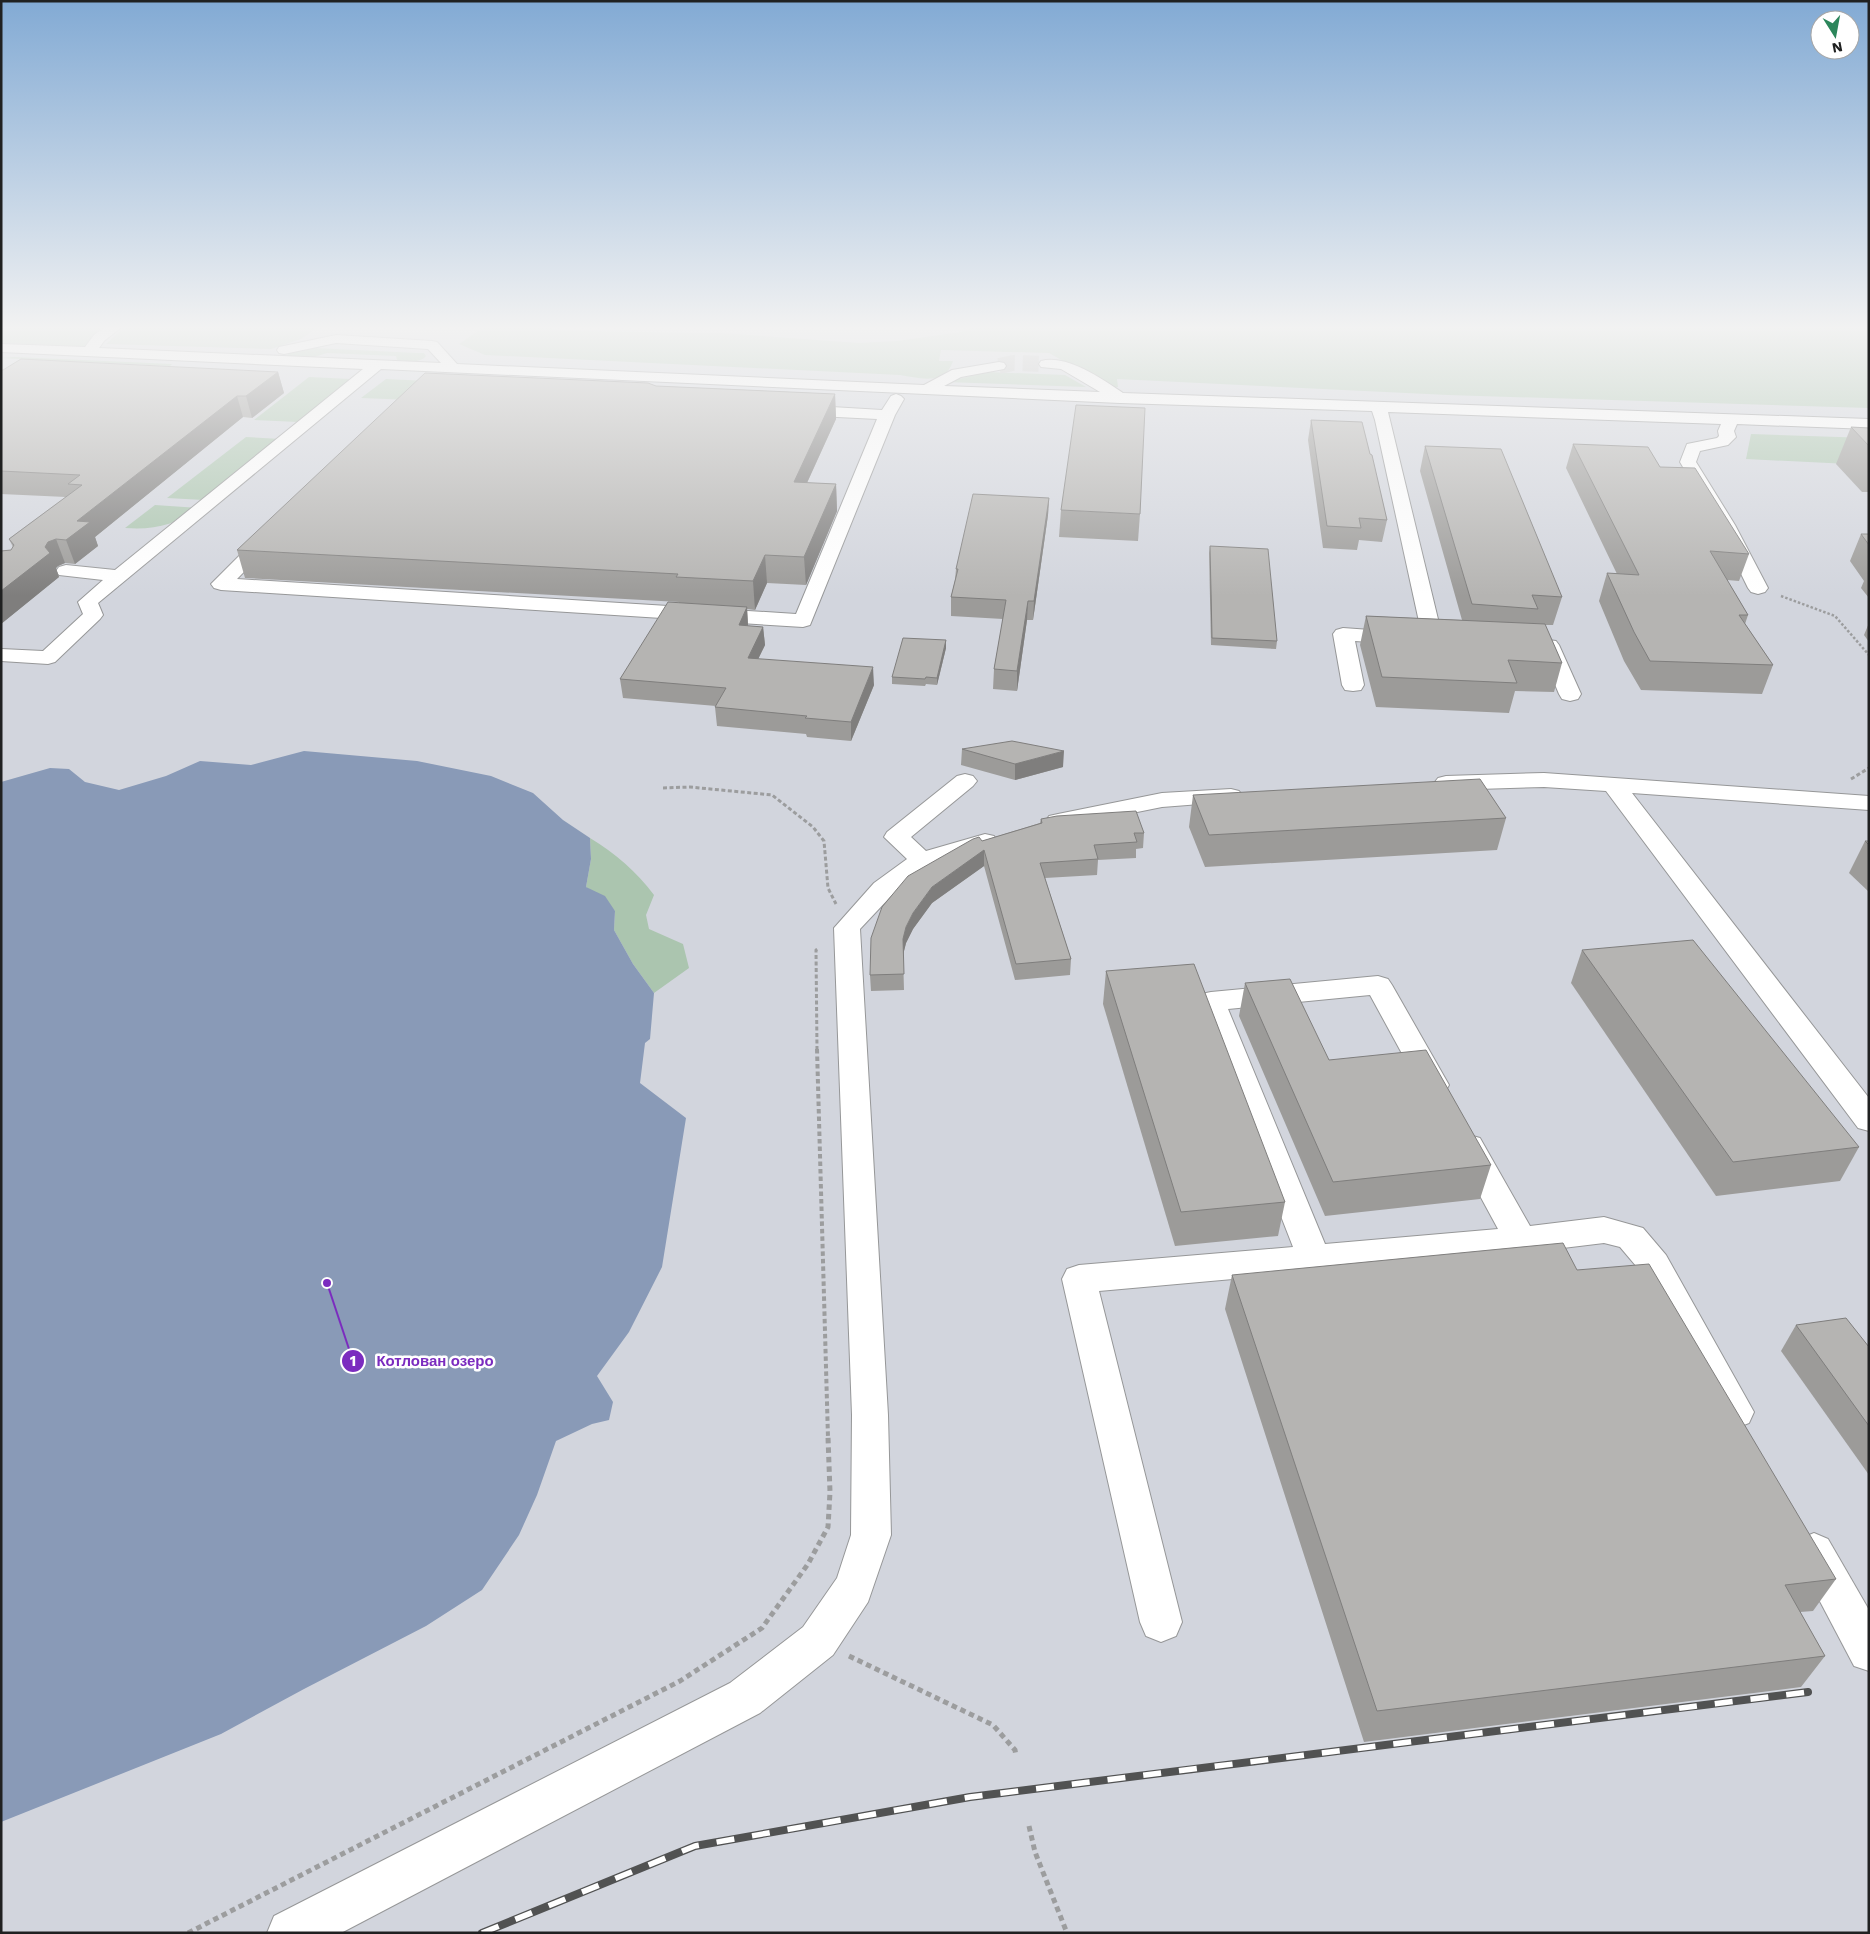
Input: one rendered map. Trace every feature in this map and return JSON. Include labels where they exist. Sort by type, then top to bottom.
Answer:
[{"type":"street","points":[[4,657],[48,658],[93,615],[88,602],[316,415]]},
{"type":"street","points":[[284,523],[222,584],[803,621],[886,415]]},
{"type":"street","points":[[1353,685],[1343,634],[1443,641],[1381,415]]},
{"type":"street","points":[[1611,415],[1869,424]]},
{"type":"street","points":[[1731,419],[1726,431],[1728,437],[1722,442],[1693,448],[1688,462],[1726,525],[1758,588]]},
{"type":"street","points":[[66,571],[120,576]]},
{"type":"street","points":[[1520,644],[1549,645],[1570,694]]},
{"type":"street","points":[[1420,784],[1544,780],[1869,803]]},
{"type":"street","points":[[922,860],[896,837],[965,781]]},
{"type":"street","points":[[1613,785],[1869,1120]]},
{"type":"street","points":[[291,1933],[745,1698],[818,1641],[854,1588],[871,1535],[869,1405],[847,928],[883,889],[922,860],[1020,831],[1112,809],[1162,800],[1257,794]]},
{"type":"street","points":[[1314,1258],[1211,1001],[1378,985],[1521,1240]]},
{"type":"street","points":[[1162,1622],[1078,1278],[1521,1240],[1604,1230],[1631,1237],[1654,1264],[1749,1436]]},
{"type":"street","points":[[1797,1522],[1869,1651]]},
{"type":"path","points":[[1793,600],[1835,616],[1869,655]]},
{"type":"path","points":[[188,1933],[680,1681],[762,1628],[808,1564],[828,1527],[830,1492],[820,1170],[816,950],[847,928],[828,888],[824,841],[813,827],[772,795],[690,787],[663,788]]},
{"type":"path","points":[[818,1641],[993,1725],[1015,1750],[1016,1756]]},
{"type":"path","points":[[1029,1826],[1035,1852],[1067,1933]]},
{"type":"shaded area","points":[[1,415],[1869,415],[1869,1933],[1,1933]]},
{"type":"green space","points":[[260,415],[306,415],[298,422],[254,420]]},
{"type":"green space","points":[[1751,434],[1869,438],[1869,465],[1746,459]]},
{"type":"green space","points":[[246,437],[281,439],[204,500],[167,498]]},
{"type":"green space","points":[[155,505],[199,508],[182,519],[164,525],[146,528],[125,528]]},
{"type":"green space","points":[[590,838],[625,864],[654,895],[646,915],[649,929],[683,944],[689,968],[654,993],[633,964],[614,930],[615,911],[586,887],[591,859]]},
{"type":"water","points":[[304,751],[417,761],[491,776],[533,793],[563,820],[590,838],[591,859],[586,887],[605,896],[615,911],[614,930],[633,964],[654,993],[650,1039],[645,1043],[640,1083],[686,1118],[662,1267],[629,1332],[597,1376],[613,1402],[609,1420],[592,1424],[556,1441],[537,1495],[519,1535],[482,1590],[426,1626],[221,1734],[1,1822],[1,782],[50,768],[69,769],[85,782],[119,790],[166,776],[200,761],[251,765]]},
{"type":"building","points":[[1,415],[212,415],[77,521],[90,522],[66,540],[56,539],[48,542],[45,547],[50,553],[1,591],[1,551],[11,550],[14,545],[9,539],[82,485],[68,484],[80,475],[1,471]]},
{"type":"building","points":[[380,415],[825,415],[794,482],[836,484],[804,557],[765,555],[753,581],[676,577],[678,574],[237,550]]},
{"type":"building","points":[[1075,415],[1145,415],[1140,514],[1061,510]]},
{"type":"building","points":[[1311,420],[1362,422],[1370,454],[1372,455],[1387,520],[1359,518],[1361,528],[1327,526]]},
{"type":"building","points":[[1851,427],[1869,428],[1869,446]]},
{"type":"building","points":[[1573,444],[1648,447],[1660,467],[1695,468],[1749,554],[1710,551],[1748,615],[1739,615],[1773,665],[1650,661],[1634,632],[1607,573],[1639,575]]},
{"type":"building","points":[[1425,446],[1501,449],[1562,597],[1532,595],[1538,609],[1472,604]]},
{"type":"building","points":[[973,494],[1049,498],[1034,601],[1028,601],[1017,671],[994,669],[1006,600],[951,597]]},
{"type":"building","points":[[1861,534],[1869,534],[1869,545]]},
{"type":"building","points":[[1210,546],[1268,549],[1277,641],[1212,638]]},
{"type":"building","points":[[668,602],[747,607],[739,625],[763,627],[748,658],[873,667],[851,722],[715,707],[726,688],[620,679]]},
{"type":"building","points":[[1366,616],[1545,624],[1562,663],[1508,660],[1517,683],[1382,677]]},
{"type":"building","points":[[903,638],[946,640],[937,678],[892,677]]},
{"type":"building","points":[[1012,741],[1064,751],[1015,764],[962,749]]},
{"type":"building","points":[[1480,779],[1506,818],[1209,835],[1193,795]]},
{"type":"building","points":[[1136,811],[1144,833],[1134,833],[1137,842],[1094,845],[1098,859],[1040,863],[1071,959],[1016,964],[984,850],[932,887],[913,913],[906,927],[903,939],[904,974],[870,975],[871,938],[882,907],[908,876],[973,839],[979,837],[982,841],[1042,823],[1041,819],[1057,816]]},
{"type":"building","points":[[1693,940],[1859,1147],[1733,1162],[1582,950]]},
{"type":"building","points":[[1194,964],[1285,1202],[1181,1212],[1106,971]]},
{"type":"building","points":[[1290,979],[1329,1060],[1426,1050],[1491,1165],[1333,1182],[1245,983]]},
{"type":"building","points":[[1563,1243],[1577,1270],[1649,1264],[1836,1579],[1785,1585],[1825,1656],[1377,1711],[1232,1275]]},
{"type":"building","points":[[1846,1318],[1869,1347],[1869,1426],[1796,1325]]},
{"type":"railway","points":[[482,1933],[695,1846],[970,1797],[1808,1692]]},
{"type":"place","name":"Котлован озеро","points":[[327,1283]]}]
